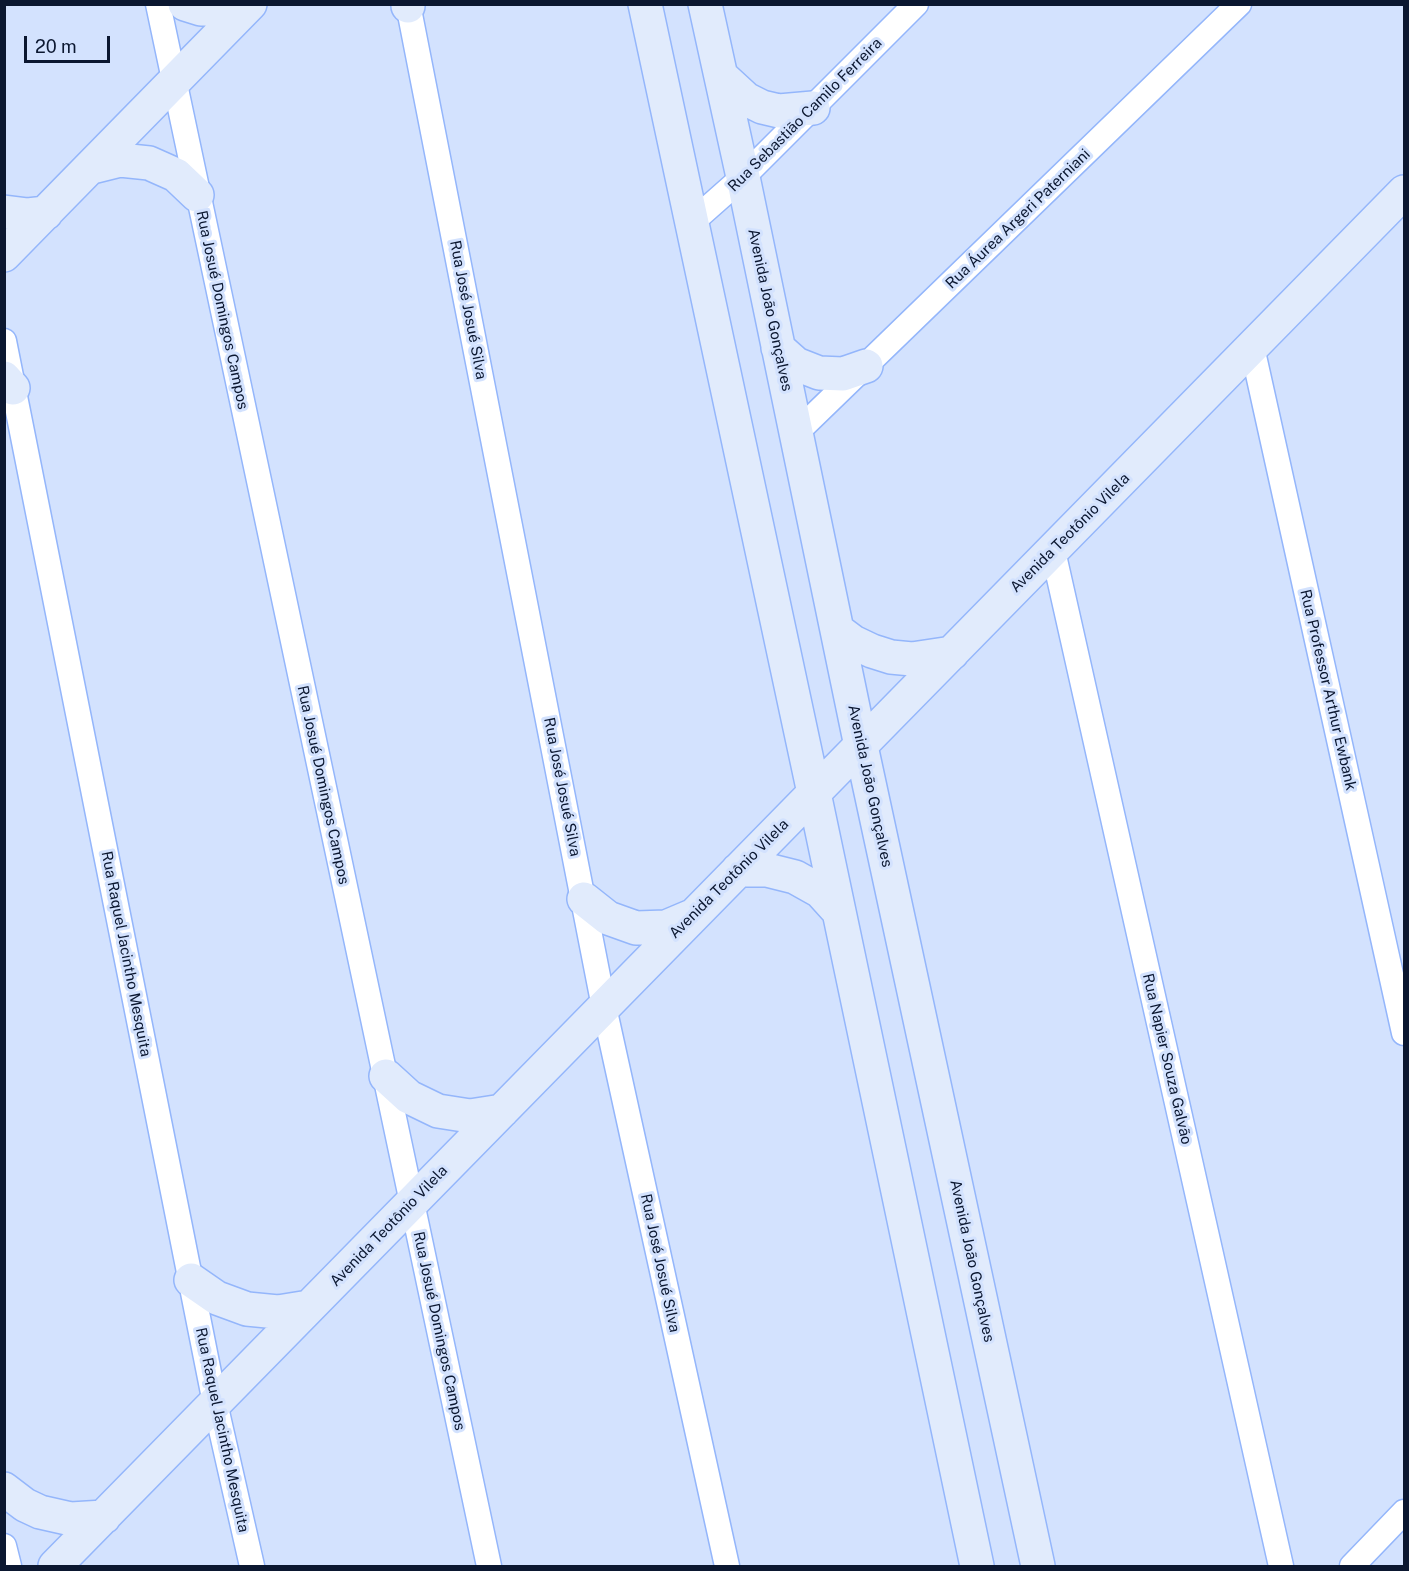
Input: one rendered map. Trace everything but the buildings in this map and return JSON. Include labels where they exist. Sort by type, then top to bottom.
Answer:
[{"type":"main road","points":[[185,4],[201,9],[229,8],[240,4]]},
{"type":"main road","points":[[4,255],[250,4]]},
{"type":"main road","points":[[645,4],[977,1566]]},
{"type":"main road","name":"Avenida João Gonçalves","points":[[705,4],[861,746],[1038,1566]]},
{"type":"main road","points":[[721,76],[732,89],[762,107],[779,111],[813,108]]},
{"type":"main road","points":[[92,167],[120,160],[149,163],[176,175],[197,195]]},
{"type":"main road","name":"Avenida Teotônio Vilela","points":[[55,1566],[1404,192]]},
{"type":"main road","points":[[4,212],[28,215],[46,213]]},
{"type":"main road","points":[[778,348],[796,364],[819,374],[843,374],[866,366]]},
{"type":"main road","points":[[837,630],[853,642],[891,657],[912,659],[952,652]]},
{"type":"main road","points":[[738,870],[767,870],[795,877],[820,891],[839,912]]},
{"type":"main road","points":[[584,899],[608,918],[636,928],[666,927],[694,915]]},
{"type":"main road","points":[[386,1076],[410,1097],[438,1111],[470,1116],[502,1111]]},
{"type":"main road","points":[[191,1280],[218,1298],[247,1309],[278,1312],[309,1307]]},
{"type":"main road","points":[[4,1489],[25,1505],[40,1512],[71,1519],[104,1517]]},
{"type":"street","name":"Rua Josué Domingos Campos","points":[[158,4],[489,1566]]},
{"type":"street","name":"Rua Sebastião Camilo Ferreira","points":[[691,223],[743,177],[916,4]]},
{"type":"street","name":"Rua Áurea Argeri Paterniani","points":[[796,433],[1239,4]]},
{"type":"street","name":"Rua José Josué Silva","points":[[408,5],[604,1006],[727,1566]]},
{"type":"street","name":"Rua Raquel Jacintho Mesquita","points":[[4,341],[9,383],[215,1403],[252,1566]]},
{"type":"street","name":"Rua Professor Arthur Ewbank","points":[[1252,347],[1404,1033]]},
{"type":"street","name":"Rua Napier Souza Galvão","points":[[1053,550],[1281,1566]]},
{"type":"street","points":[[1352,1566],[1404,1512]]},
{"type":"street","points":[[4,1546],[9,1566]]}]
